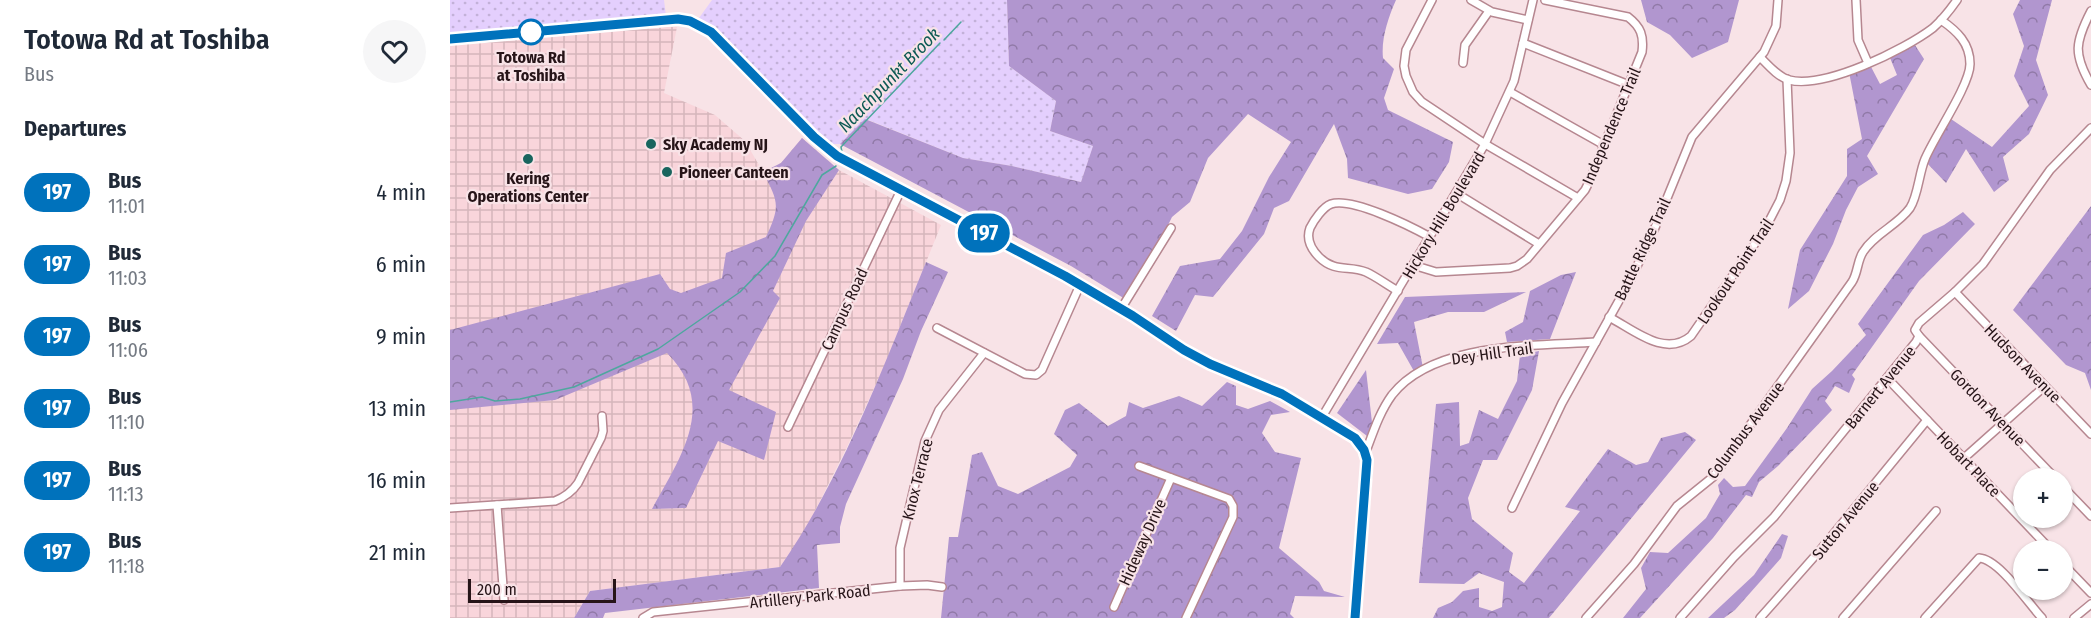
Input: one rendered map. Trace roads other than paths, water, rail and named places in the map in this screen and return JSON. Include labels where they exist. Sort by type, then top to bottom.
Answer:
[{"type":"main road","points":[[450,39],[678,19],[690,21],[711,32],[831,152],[1033,258],[1121,309],[1184,350],[1210,364],[1266,386],[1355,438],[1365,454],[1367,473],[1355,618]]},
{"type":"street","points":[[1432,0],[1406,50],[1404,66],[1413,92],[1422,102],[1485,144],[1578,198]]},
{"type":"street","points":[[1471,0],[1489,11],[1528,20]]},
{"type":"street","name":"Hickory Hill Boulevard","points":[[1322,417],[1485,144],[1510,92],[1533,0]]},
{"type":"street","name":"Independence Trail","points":[[1413,265],[1436,272],[1517,266],[1527,259],[1589,182],[1642,52],[1643,36],[1640,29],[1628,17],[1545,0]]},
{"type":"street","points":[[1594,9],[1596,0]]},
{"type":"street","name":"Battle Ridge Trail","points":[[1512,508],[1562,403],[1631,279],[1692,137],[1760,57],[1774,34],[1778,18],[1778,0]]},
{"type":"street","points":[[1856,0],[1858,40],[1868,63]]},
{"type":"street","points":[[1760,57],[1787,79],[1795,81],[1825,79],[1843,74],[1923,34],[1941,20],[1957,0]]},
{"type":"street","points":[[1463,63],[1465,45],[1489,11]]},
{"type":"street","points":[[2091,11],[2081,30],[2077,48],[2080,65],[2091,85]]},
{"type":"street","name":"Columbus Avenue","points":[[1586,618],[1634,564],[1677,506],[1713,477],[1853,280],[1865,249],[1902,217],[1912,205],[1925,159],[1968,76],[1970,66],[1967,47],[1954,29],[1941,20]]},
{"type":"street","points":[[1523,43],[1629,85]]},
{"type":"street","name":"Lookout Point Trail","points":[[1609,317],[1665,345],[1681,343],[1695,332],[1765,229],[1780,200],[1786,181],[1790,153],[1787,79]]},
{"type":"street","points":[[1510,92],[1604,144]]},
{"type":"street","name":"Barnert Avenue","points":[[1680,618],[1734,557],[1774,517],[1919,336],[1915,330],[1916,326],[1983,264],[2050,170],[2091,128]]},
{"type":"street","name":"Campus Road","points":[[788,428],[901,190]]},
{"type":"street","points":[[1456,193],[1539,244]]},
{"type":"street","points":[[1398,291],[1365,272],[1335,268],[1320,258],[1312,249],[1308,238],[1311,228],[1329,205],[1347,203],[1406,224],[1430,237]]},
{"type":"street","points":[[1121,309],[1171,228]]},
{"type":"street","points":[[937,328],[1025,374],[1032,375],[1042,370],[1080,285]]},
{"type":"street","name":"Hudson Avenue","points":[[1955,292],[2091,434]]},
{"type":"street","name":"Gordon Avenue","points":[[1919,336],[2046,468]]},
{"type":"street","name":"Dey Hill Trail","points":[[1365,454],[1378,418],[1392,396],[1407,381],[1433,364],[1465,354],[1596,342]]},
{"type":"street","name":"Knox Terrace","points":[[900,586],[900,548],[924,441],[942,405],[984,353]]},
{"type":"street","name":"Hobart Place","points":[[1887,378],[2041,540]]},
{"type":"street","points":[[1963,459],[2045,386]]},
{"type":"street","points":[[450,508],[555,501],[569,494],[578,483],[601,438],[602,416]]},
{"type":"street","name":"Sutton Avenue","points":[[1760,618],[1822,548],[1927,420]]},
{"type":"street","points":[[1139,466],[1228,499],[1233,506],[1233,517],[1186,618]]},
{"type":"street","name":"Hideway Drive","points":[[1114,607],[1171,478]]},
{"type":"street","points":[[2073,497],[2091,516]]},
{"type":"street","points":[[497,505],[504,600]]},
{"type":"street","points":[[1843,618],[1936,511]]},
{"type":"street","points":[[1925,618],[1979,558],[1989,559],[2001,570],[2042,618]]},
{"type":"street","points":[[2073,574],[2091,593]]},
{"type":"street","name":"Artillery Park Road","points":[[643,618],[653,612],[900,586],[942,587]]},
{"type":"street","points":[[2074,618],[2091,604]]},
{"type":"waterway","name":"Naachpunkt Brook","points":[[944,40],[961,22]]},
{"type":"waterway","name":"Naachpunkt Brook","points":[[842,152],[841,147],[940,43]]},
{"type":"waterway","name":"Naachpunkt Brook","points":[[450,402],[482,397],[495,401],[520,399],[574,387],[658,349],[740,292],[775,256],[822,175],[836,166]]},
{"type":"place","name":"Totowa Rd at Toshiba","points":[[531,32]]},
{"type":"place","name":"Sky Academy NJ","points":[[651,144]]},
{"type":"place","name":"Kering Operations Center","points":[[528,159]]},
{"type":"place","name":"Pioneer Canteen","points":[[667,172]]}]
